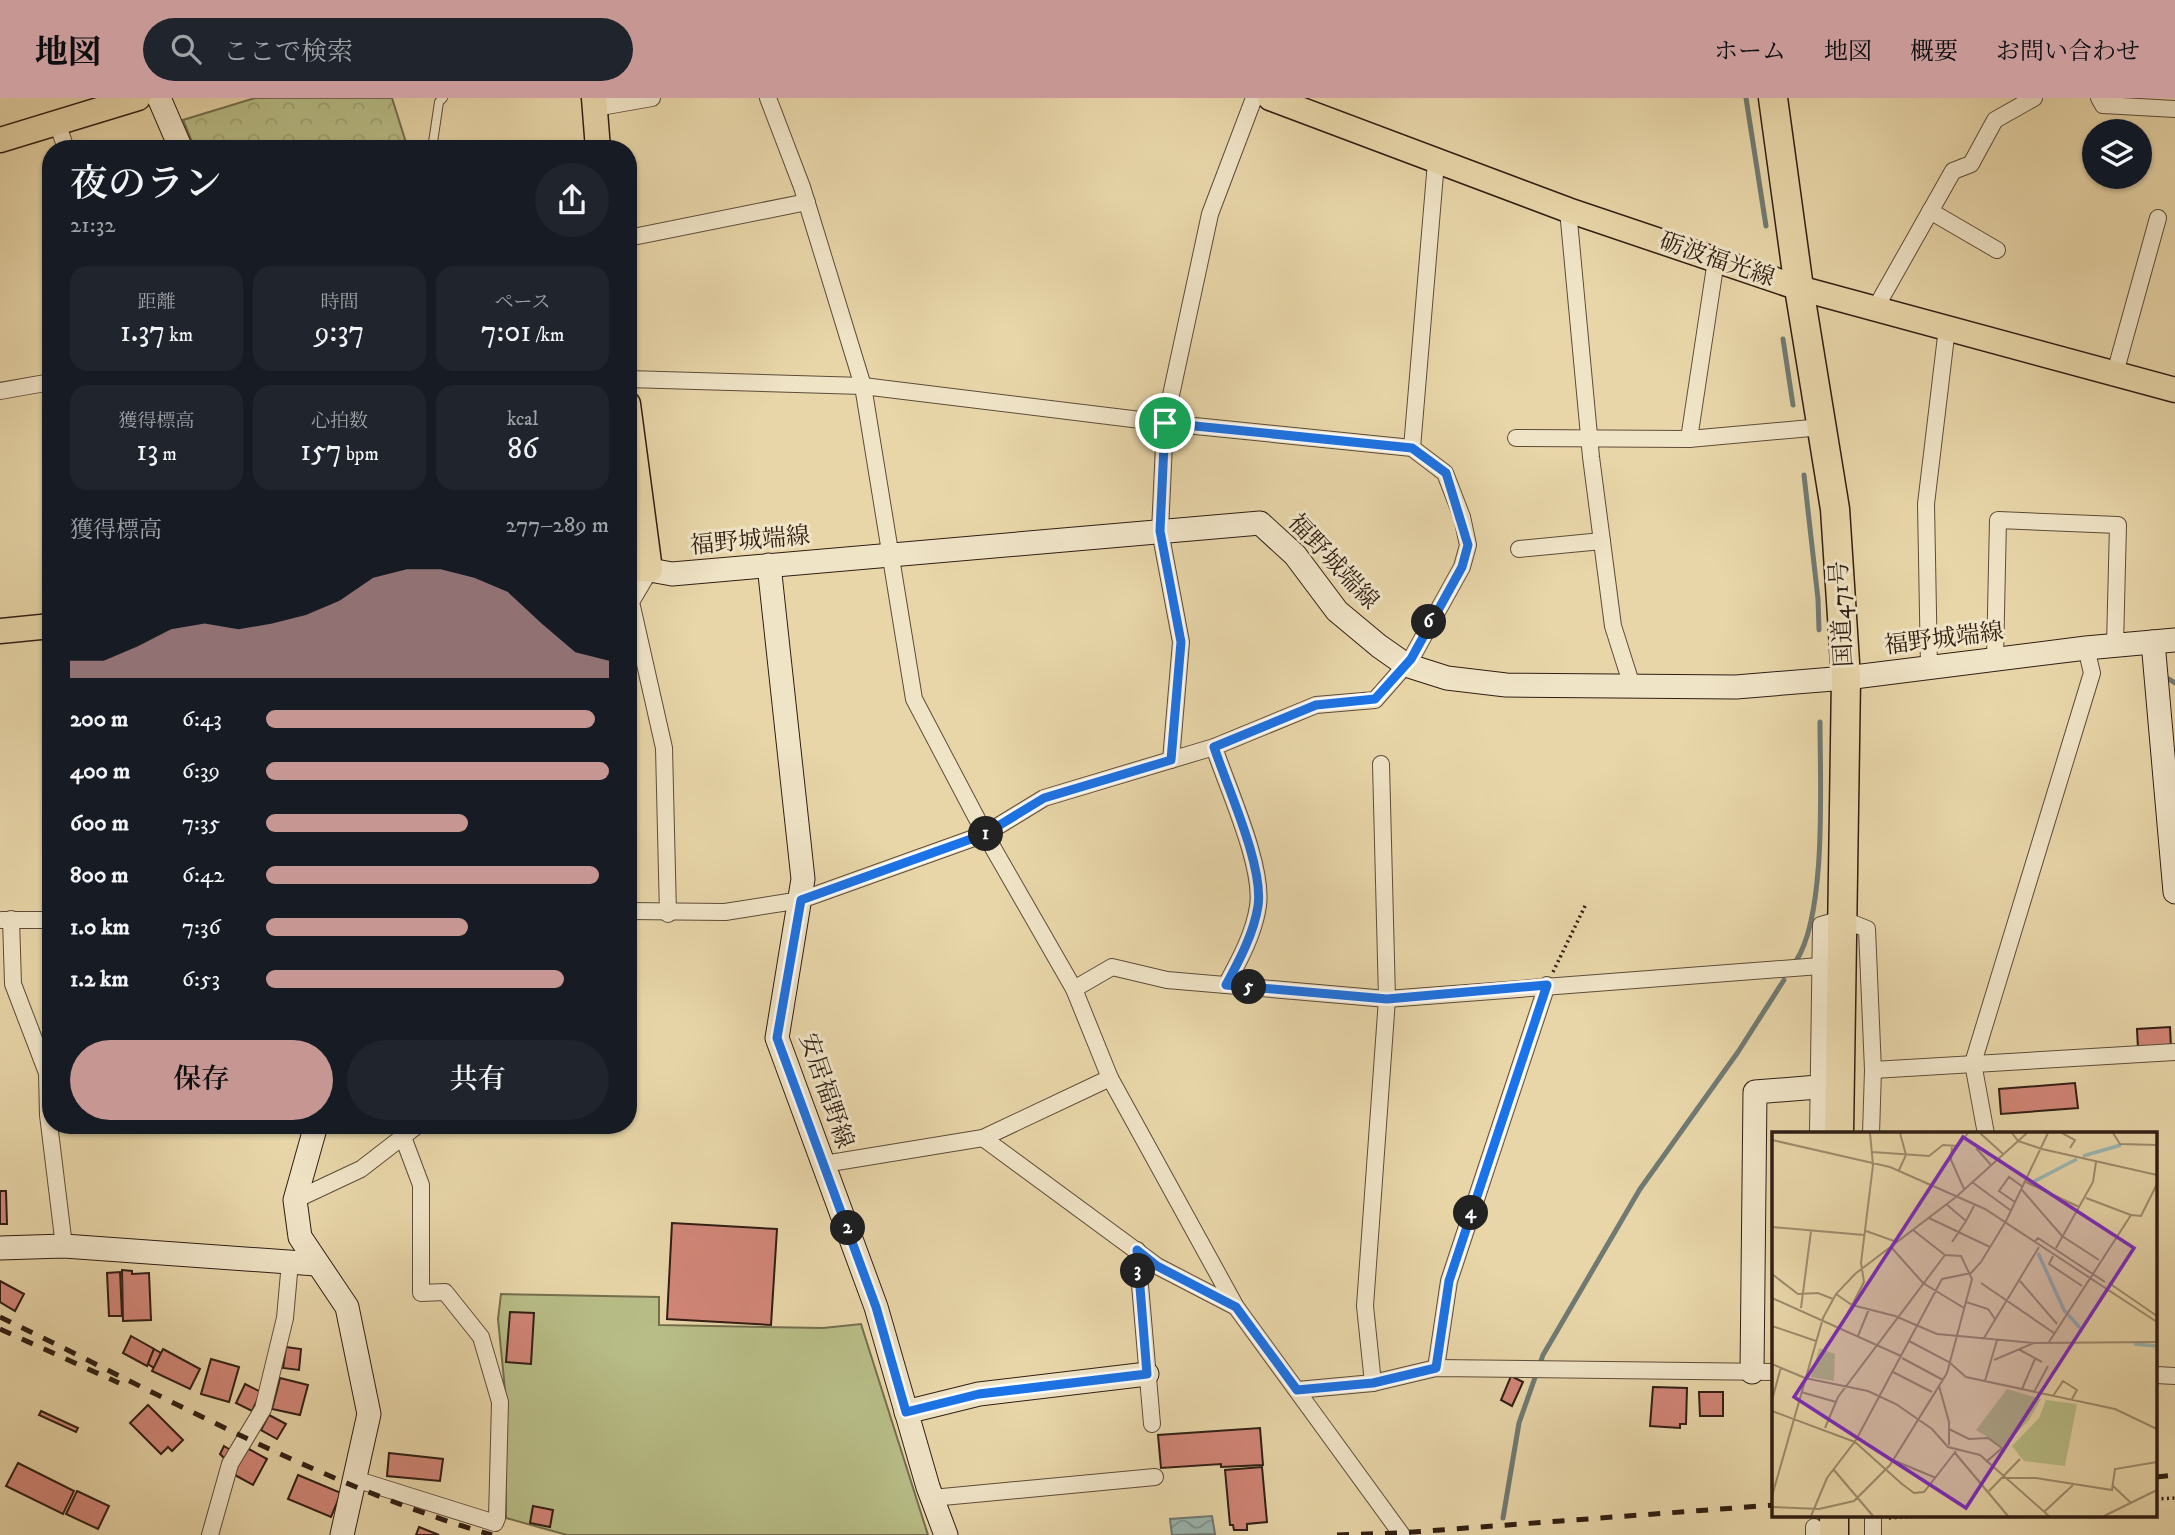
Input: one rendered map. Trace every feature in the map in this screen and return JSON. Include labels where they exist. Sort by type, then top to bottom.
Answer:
[{"type":"highway","name":"国道471号","points":[[1773,98],[1799,288],[1835,509],[1846,678],[1839,1132]]},
{"type":"main road","points":[[0,140],[138,98]]},
{"type":"main road","points":[[159,98],[177,140]]},
{"type":"main road","name":"砺波福光線","points":[[1270,98],[1307,106],[1436,162],[1799,288],[2175,390]]},
{"type":"main road","points":[[595,103],[597,140]]},
{"type":"main road","name":"福野城端線","points":[[639,569],[672,574],[891,558],[1260,523],[1295,555],[1337,611],[1406,666],[1447,678],[1506,685],[1736,687],[1846,678],[2164,641]]},
{"type":"main road","points":[[637,539],[639,569]]},
{"type":"main road","name":"安居福野線","points":[[769,565],[803,878],[777,1038],[876,1307],[932,1498],[946,1535]]},
{"type":"main road","points":[[0,631],[42,627]]},
{"type":"main road","points":[[2164,641],[2175,892]]},
{"type":"main road","points":[[1763,1372],[1755,1092],[1818,1087]]},
{"type":"main road","points":[[313,1134],[295,1200],[300,1237],[347,1307],[369,1414],[342,1535]]},
{"type":"main road","points":[[0,1248],[64,1246],[316,1264]]},
{"type":"main road","points":[[906,1412],[979,1394],[1147,1374]]},
{"type":"street","points":[[595,103],[652,98]]},
{"type":"street","points":[[768,98],[807,202],[863,386],[914,699],[985,834],[1074,989],[1110,1078],[1236,1307],[1402,1535]]},
{"type":"street","points":[[1171,760],[1181,642],[1160,531],[1165,423],[1210,214],[1254,98]]},
{"type":"street","points":[[1875,309],[1953,171],[1972,164],[1995,120],[2034,98]]},
{"type":"street","points":[[2099,98],[2104,105],[2175,109]]},
{"type":"street","points":[[57,122],[63,140]]},
{"type":"street","points":[[1412,448],[1436,162]]},
{"type":"street","points":[[637,236],[807,202]]},
{"type":"street","points":[[1568,210],[1589,438],[1613,626],[1632,686]]},
{"type":"street","points":[[1930,211],[1997,250]]},
{"type":"street","points":[[2115,373],[2158,218]]},
{"type":"street","points":[[1689,439],[1716,260]]},
{"type":"street","points":[[1929,667],[1926,504],[1947,328]]},
{"type":"street","points":[[637,379],[863,386],[1165,423],[1412,448],[1446,473],[1468,545],[1462,567],[1406,666],[1375,699],[1316,705],[1214,747],[1044,798],[985,834],[801,900],[725,912],[668,914],[637,912]]},
{"type":"street","points":[[0,391],[42,384]]},
{"type":"street","points":[[1516,438],[1689,439],[1822,427]]},
{"type":"street","points":[[1995,659],[1998,520],[2118,525],[2115,645]]},
{"type":"street","points":[[1519,550],[1602,541]]},
{"type":"street","points":[[637,629],[664,748],[668,914]]},
{"type":"street","points":[[1986,1132],[1973,1063],[2092,673],[2086,648]]},
{"type":"street","points":[[1214,747],[1256,869],[1259,905],[1242,955],[1226,985]]},
{"type":"street","points":[[1373,1383],[1365,1306],[1387,999],[1381,764]]},
{"type":"street","points":[[1818,1132],[1821,925],[1842,919],[1867,929],[1874,1070],[1871,1132]]},
{"type":"street","points":[[42,920],[5,920],[13,984],[42,1060]]},
{"type":"street","points":[[1074,989],[1112,967],[1167,980],[1387,999],[1820,966]]},
{"type":"street","points":[[1436,1368],[1449,1281],[1547,985]]},
{"type":"street","points":[[1874,1070],[2175,1052]]},
{"type":"street","points":[[824,1164],[983,1138],[1110,1078]]},
{"type":"street","points":[[50,1134],[64,1246]]},
{"type":"street","points":[[295,1200],[362,1169],[407,1134]]},
{"type":"street","points":[[355,1479],[495,1523],[497,1517],[500,1402],[481,1337],[445,1292],[421,1293],[421,1185],[403,1137]]},
{"type":"street","points":[[983,1138],[1157,1266],[1236,1307]]},
{"type":"street","points":[[1137,1250],[1152,1424]]},
{"type":"street","points":[[210,1535],[224,1479],[263,1409],[285,1318],[290,1262]]},
{"type":"street","points":[[1297,1390],[1373,1383],[1436,1368],[1537,1367],[1763,1372]]},
{"type":"street","points":[[932,1498],[1155,1477]]},
{"type":"lane","points":[[433,140],[439,103],[443,98]]},
{"type":"path","points":[[1547,985],[1586,904]]},
{"type":"path","points":[[1873,1527],[1910,1518]]},
{"type":"green space","points":[[255,98],[392,98],[405,140],[191,140],[183,120]]},
{"type":"green space","points":[[501,1294],[659,1297],[659,1325],[823,1328],[861,1324],[928,1535],[567,1535],[506,1518],[505,1390],[498,1319]]},
{"type":"water","points":[[1212,1516],[1215,1534],[1172,1535],[1170,1519]]},
{"type":"building","points":[[2170,1027],[2171,1047],[2138,1049],[2137,1029]]},
{"type":"building","points":[[2075,1083],[2078,1108],[2001,1114],[1999,1089]]},
{"type":"building","points":[[0,1191],[6,1191],[7,1224],[0,1224]]},
{"type":"building","points":[[672,1223],[777,1229],[771,1325],[667,1319]]},
{"type":"building","points":[[122,1270],[132,1271],[132,1274],[149,1273],[151,1320],[123,1321]]},
{"type":"building","points":[[120,1272],[122,1316],[109,1316],[107,1273]]},
{"type":"building","points":[[0,1281],[24,1294],[15,1311],[0,1302]]},
{"type":"building","points":[[510,1312],[534,1313],[531,1364],[506,1362]]},
{"type":"building","points":[[131,1336],[154,1349],[147,1366],[123,1353]]},
{"type":"building","points":[[286,1347],[301,1349],[299,1370],[283,1368]]},
{"type":"building","points":[[154,1349],[161,1353],[154,1368],[148,1364]]},
{"type":"building","points":[[163,1349],[200,1369],[190,1389],[152,1371]]},
{"type":"building","points":[[211,1359],[239,1367],[229,1402],[201,1394]]},
{"type":"building","points":[[1511,1376],[1523,1382],[1512,1406],[1501,1400]]},
{"type":"building","points":[[280,1378],[308,1385],[300,1415],[272,1409]]},
{"type":"building","points":[[245,1384],[261,1392],[252,1411],[236,1403]]},
{"type":"building","points":[[1653,1387],[1687,1388],[1686,1424],[1680,1424],[1680,1428],[1650,1426]]},
{"type":"building","points":[[1699,1392],[1723,1392],[1723,1416],[1700,1416]]},
{"type":"building","points":[[148,1405],[183,1440],[172,1451],[168,1447],[161,1454],[130,1423]]},
{"type":"building","points":[[41,1411],[78,1428],[76,1432],[39,1415]]},
{"type":"building","points":[[269,1415],[286,1424],[277,1439],[261,1430]]},
{"type":"building","points":[[1260,1428],[1263,1465],[1221,1467],[1221,1464],[1161,1468],[1158,1435]]},
{"type":"building","points":[[224,1446],[232,1451],[227,1461],[220,1454]]},
{"type":"building","points":[[247,1448],[267,1459],[253,1485],[233,1474]]},
{"type":"building","points":[[389,1453],[443,1459],[440,1481],[387,1476]]},
{"type":"building","points":[[18,1463],[74,1491],[63,1514],[6,1486]]},
{"type":"building","points":[[1262,1467],[1267,1522],[1247,1524],[1247,1530],[1234,1530],[1233,1525],[1230,1525],[1225,1470]]},
{"type":"building","points":[[298,1475],[341,1493],[331,1517],[288,1499]]},
{"type":"building","points":[[77,1491],[109,1506],[98,1529],[66,1514]]},
{"type":"building","points":[[533,1506],[553,1510],[550,1527],[530,1523]]},
{"type":"building","points":[[419,1527],[439,1535],[416,1535]]},
{"type":"waterway","points":[[1746,98],[1766,226]]},
{"type":"waterway","points":[[1783,339],[1793,405]]},
{"type":"waterway","points":[[1804,475],[1819,630]]},
{"type":"waterway","points":[[2167,678],[2175,683]]},
{"type":"waterway","points":[[1796,961],[1806,940],[1817,880],[1821,811],[1820,722]]},
{"type":"waterway","points":[[1503,1518],[1519,1423],[1543,1355],[1640,1189],[1738,1052],[1784,980]]},
{"type":"railway","points":[[0,1317],[303,1464],[365,1491],[492,1535]]},
{"type":"railway","points":[[0,1329],[119,1383]]},
{"type":"railway","points":[[2158,1477],[2175,1475]]},
{"type":"railway","points":[[1337,1535],[1400,1533],[1772,1505]]},
{"type":"route","points":[[1165,423],[1412,448],[1446,473],[1462,517],[1468,545],[1462,567],[1422,633],[1411,659],[1375,699],[1316,705],[1214,747],[1256,869],[1259,905],[1242,955],[1226,985],[1387,999],[1547,985],[1449,1281],[1436,1368],[1373,1383],[1297,1390],[1236,1307],[1157,1266],[1137,1250],[1147,1374],[979,1394],[906,1412],[876,1307],[777,1038],[801,900],[985,834],[1044,798],[1171,760],[1181,642],[1160,531],[1165,423]]}]
